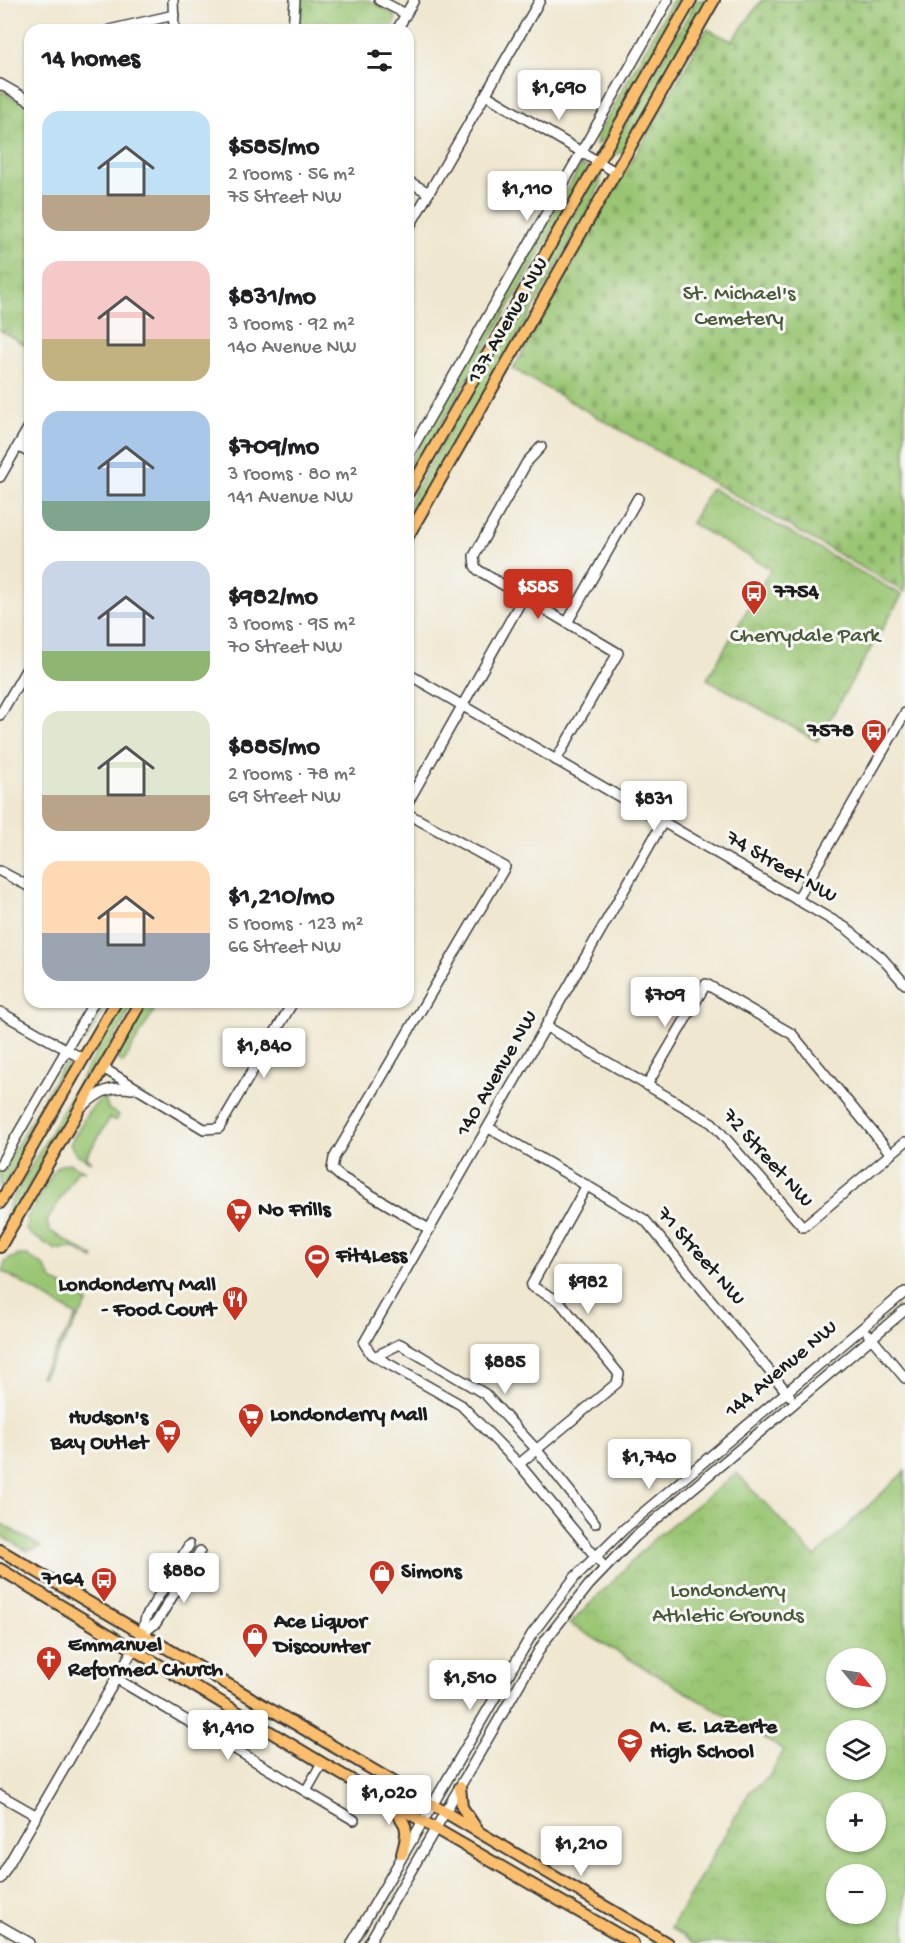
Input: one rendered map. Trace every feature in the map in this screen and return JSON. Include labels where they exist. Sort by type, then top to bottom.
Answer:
[{"type":"main road","name":"137 Avenue NW","points":[[414,483],[691,0]]},
{"type":"main road","name":"137 Avenue NW","points":[[414,526],[714,0]]},
{"type":"main road","points":[[0,1203],[113,1008]]},
{"type":"main road","points":[[0,1247],[138,1008]]},
{"type":"main road","points":[[0,1550],[430,1806],[667,1943]]},
{"type":"main road","points":[[0,1569],[322,1763],[633,1943]]},
{"type":"main road","points":[[459,1787],[462,1807],[482,1836]]},
{"type":"main road","points":[[383,1797],[406,1826],[408,1835],[402,1854]]},
{"type":"street","points":[[173,0],[174,24]]},
{"type":"street","points":[[293,24],[295,0]]},
{"type":"street","points":[[379,0],[406,14]]},
{"type":"street","points":[[400,24],[414,0]]},
{"type":"street","points":[[414,219],[540,0]]},
{"type":"street","name":"137 Avenue NW","points":[[414,446],[668,0]]},
{"type":"street","points":[[135,24],[174,15]]},
{"type":"street","points":[[0,84],[24,98]]},
{"type":"street","points":[[486,95],[617,172]]},
{"type":"street","points":[[414,184],[429,193]]},
{"type":"street","points":[[0,477],[24,436]]},
{"type":"street","points":[[18,447],[24,450]]},
{"type":"street","points":[[540,447],[527,462],[474,556],[475,566],[618,652],[556,760]]},
{"type":"street","points":[[568,621],[638,498]]},
{"type":"street","points":[[414,791],[524,596]]},
{"type":"street","points":[[0,715],[24,673]]},
{"type":"street","name":"74 Street NW","points":[[414,678],[797,900],[865,942],[905,984]]},
{"type":"street","points":[[797,900],[905,712]]},
{"type":"street","points":[[414,817],[505,867],[334,1158],[332,1169],[340,1177],[429,1229]]},
{"type":"street","name":"140 Avenue NW","points":[[376,1356],[364,1343],[548,1027],[663,822]]},
{"type":"street","points":[[0,871],[24,884]]},
{"type":"street","points":[[647,1085],[706,984],[792,1034],[891,1154],[905,1142]]},
{"type":"street","points":[[0,1165],[90,1008]]},
{"type":"street","points":[[103,1068],[204,1129],[213,1130],[219,1128],[225,1120],[290,1008]]},
{"type":"street","points":[[0,1012],[83,1059]]},
{"type":"street","name":"72 Street NW","points":[[548,1027],[712,1123],[803,1227],[891,1154]]},
{"type":"street","points":[[79,1109],[104,1090],[120,1087],[138,1090]]},
{"type":"street","name":"71 Street NW","points":[[489,1128],[645,1220],[795,1402]]},
{"type":"street","points":[[519,1464],[617,1383],[619,1374],[559,1301],[531,1286],[587,1185]]},
{"type":"street","name":"144 Avenue NW","points":[[352,1943],[532,1634],[594,1556],[905,1292]]},
{"type":"street","name":"144 Avenue NW","points":[[369,1943],[544,1642],[605,1568],[635,1537],[905,1310]]},
{"type":"street","points":[[863,1327],[905,1378]]},
{"type":"street","points":[[376,1356],[400,1344],[485,1394],[536,1449],[595,1523]]},
{"type":"street","points":[[376,1356],[461,1405],[519,1464],[605,1568]]},
{"type":"street","points":[[0,1879],[134,1649],[142,1634],[146,1617],[189,1545]]},
{"type":"street","points":[[142,1634],[156,1623],[200,1551]]},
{"type":"street","points":[[117,1678],[354,1820]]},
{"type":"street","points":[[306,1791],[322,1763]]},
{"type":"street","points":[[0,1795],[37,1816]]},
{"type":"street","points":[[0,1926],[30,1943]]},
{"type":"green space","points":[[301,0],[368,0],[396,18],[394,24],[299,24]]},
{"type":"green space","points":[[673,0],[685,0],[605,139],[596,145],[598,134]]},
{"type":"green space","points":[[697,0],[711,0],[622,152],[611,157],[609,153]]},
{"type":"green space","name":"St. Michael's Cemetery","points":[[762,0],[905,0],[905,592],[513,369],[707,29],[732,41]]},
{"type":"green space","points":[[0,91],[24,104],[24,344],[0,330]]},
{"type":"green space","points":[[581,165],[586,167],[585,175],[414,472],[414,455]]},
{"type":"green space","points":[[598,173],[601,175],[600,186],[548,283],[414,517],[414,493]]},
{"type":"green space","name":"Cherrydale Park","points":[[711,488],[902,595],[817,741],[707,679],[771,569],[691,523]]},
{"type":"green space","points":[[96,1008],[105,1008],[86,1041],[80,1038]]},
{"type":"green space","points":[[119,1008],[132,1008],[15,1210],[6,1220],[9,1205]]},
{"type":"green space","points":[[143,1008],[155,1008],[123,1063],[116,1058]]},
{"type":"green space","points":[[68,1063],[69,1072],[0,1192],[0,1174],[62,1067]]},
{"type":"green space","points":[[104,1095],[108,1109],[119,1115],[116,1121],[110,1118],[86,1157],[91,1160],[90,1162],[75,1153],[70,1144],[87,1114]]},
{"type":"green space","points":[[69,1163],[85,1171],[78,1170],[47,1221],[50,1231],[94,1257],[93,1259],[73,1248],[56,1250],[31,1235],[26,1229],[27,1218],[55,1170],[58,1166]]},
{"type":"green space","points":[[18,1255],[27,1255],[44,1266],[52,1280],[88,1302],[43,1377],[40,1376],[77,1316],[2,1271],[6,1261]]},
{"type":"green space","name":"Londonderry Athletic Grounds","points":[[905,1471],[905,1943],[695,1943],[671,1928],[750,1791],[768,1778],[784,1750],[570,1624],[656,1537],[737,1473],[815,1557]]},
{"type":"green space","points":[[0,1523],[41,1547],[27,1551],[0,1535]]},
{"type":"place","name":"7754","points":[[754,616]]},
{"type":"place","name":"7578","points":[[874,755]]},
{"type":"place","name":"No Frills","points":[[239,1234]]},
{"type":"place","name":"Fit4Less","points":[[317,1280]]},
{"type":"place","name":"Londonderry Mall - Food Court","points":[[235,1322]]},
{"type":"place","name":"Londonderry Mall","points":[[251,1439]]},
{"type":"place","name":"Hudson's Bay Outlet","points":[[168,1455]]},
{"type":"place","name":"Simons","points":[[382,1596]]},
{"type":"place","name":"7164","points":[[104,1603]]},
{"type":"place","name":"Ace Liquor Discounter","points":[[255,1659]]},
{"type":"place","name":"Emmanuel Reformed Church","points":[[49,1682]]},
{"type":"place","name":"M. E. LaZerte High School","points":[[630,1764]]}]
